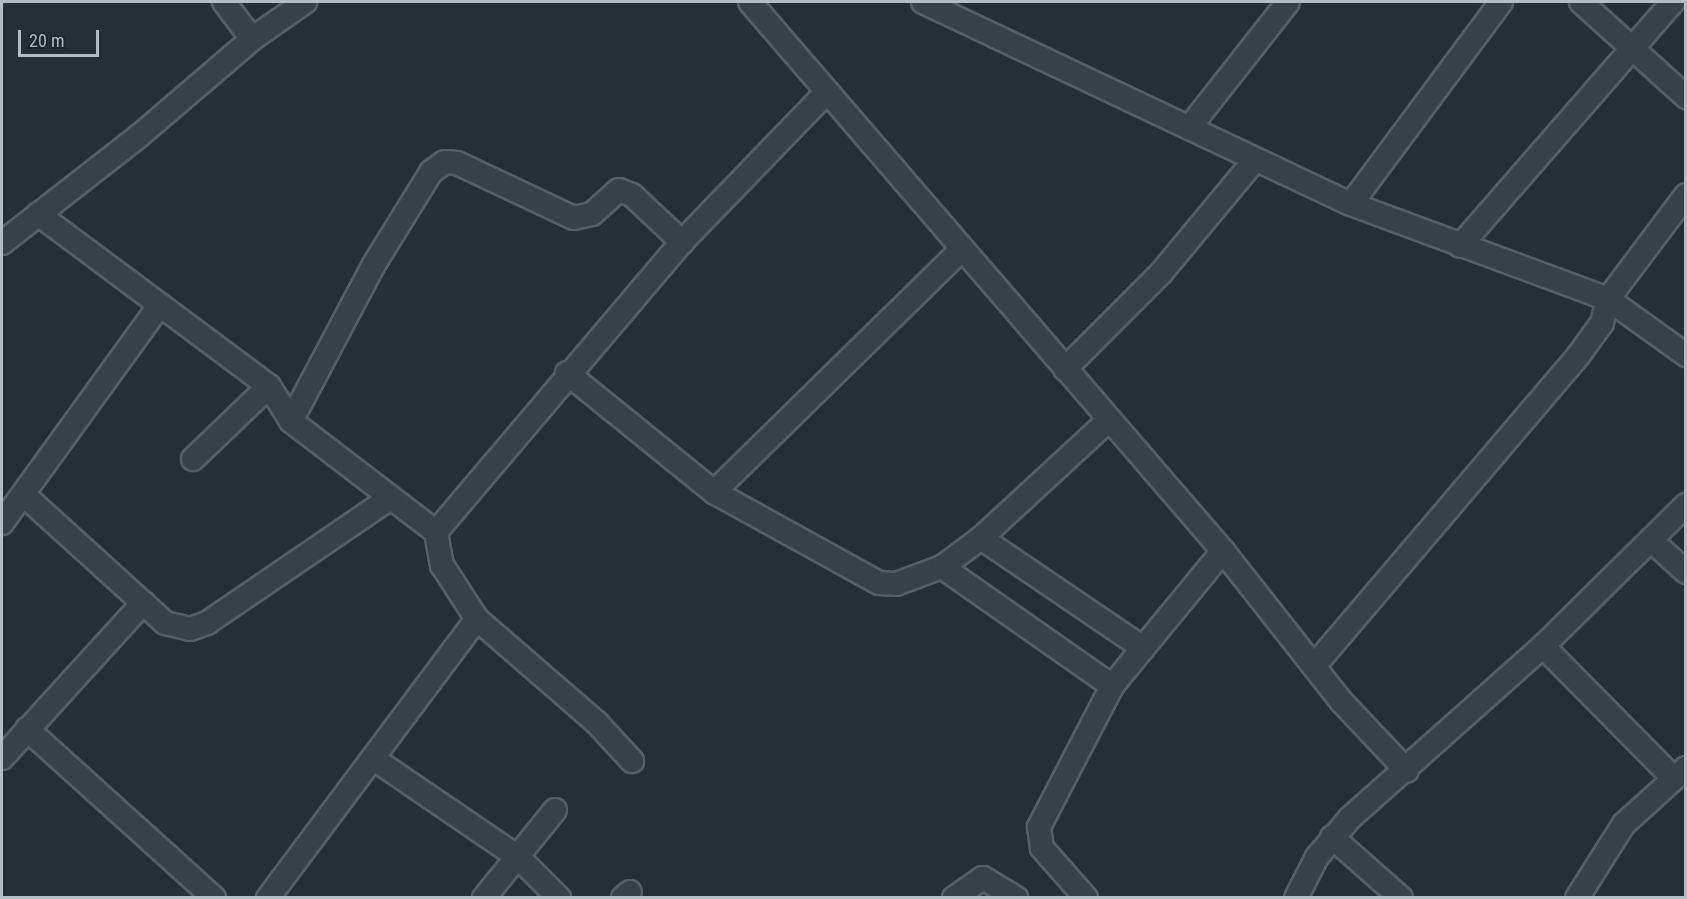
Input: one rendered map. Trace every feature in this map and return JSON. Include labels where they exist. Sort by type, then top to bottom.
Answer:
[{"type":"street","points":[[224,2],[252,39]]},
{"type":"street","points":[[2,243],[139,136],[252,39],[305,2]]},
{"type":"street","points":[[750,2],[1223,551],[1341,700],[1407,771]]},
{"type":"street","points":[[923,2],[1254,161],[1351,204],[1608,299],[1686,355]]},
{"type":"street","points":[[1189,128],[1288,2]]},
{"type":"street","points":[[1351,204],[1501,2]]},
{"type":"street","points":[[1581,2],[1686,97]]},
{"type":"street","points":[[1460,246],[1673,2]]},
{"type":"street","points":[[436,532],[525,431],[567,373],[682,242],[827,92]]},
{"type":"street","points":[[1065,369],[1161,273],[1254,161]]},
{"type":"street","points":[[291,421],[374,266],[431,172],[445,162],[457,162],[574,218],[591,214],[619,190],[632,195],[682,242]]},
{"type":"street","points":[[1315,665],[1578,356],[1602,323],[1608,299],[1686,195]]},
{"type":"street","points":[[38,214],[269,386],[291,421],[436,532],[441,565],[477,619],[597,723],[632,761]]},
{"type":"street","points":[[714,492],[962,249]]},
{"type":"street","points":[[3,517],[24,495],[160,306]]},
{"type":"street","points":[[567,373],[714,492],[865,578],[896,584],[942,567],[981,538],[1109,420]]},
{"type":"street","points":[[193,459],[269,386]]},
{"type":"street","points":[[24,495],[165,623],[190,629],[207,623],[390,498]]},
{"type":"street","points":[[1296,897],[1332,837],[1543,646],[1686,506]]},
{"type":"street","points":[[981,538],[1143,648]]},
{"type":"street","points":[[1651,540],[1686,572]]},
{"type":"street","points":[[1086,897],[1042,848],[1039,827],[1112,686],[1223,551]]},
{"type":"street","points":[[942,567],[1112,686]]},
{"type":"street","points":[[3,752],[144,603]]},
{"type":"street","points":[[279,894],[477,619]]},
{"type":"street","points":[[1543,646],[1679,772],[1624,824],[1577,897]]},
{"type":"street","points":[[27,729],[214,897]]},
{"type":"street","points":[[374,759],[519,858],[559,897]]},
{"type":"street","points":[[484,897],[519,858],[555,810]]},
{"type":"street","points":[[1332,837],[1401,897]]},
{"type":"street","points":[[954,897],[983,878],[1016,897]]}]
